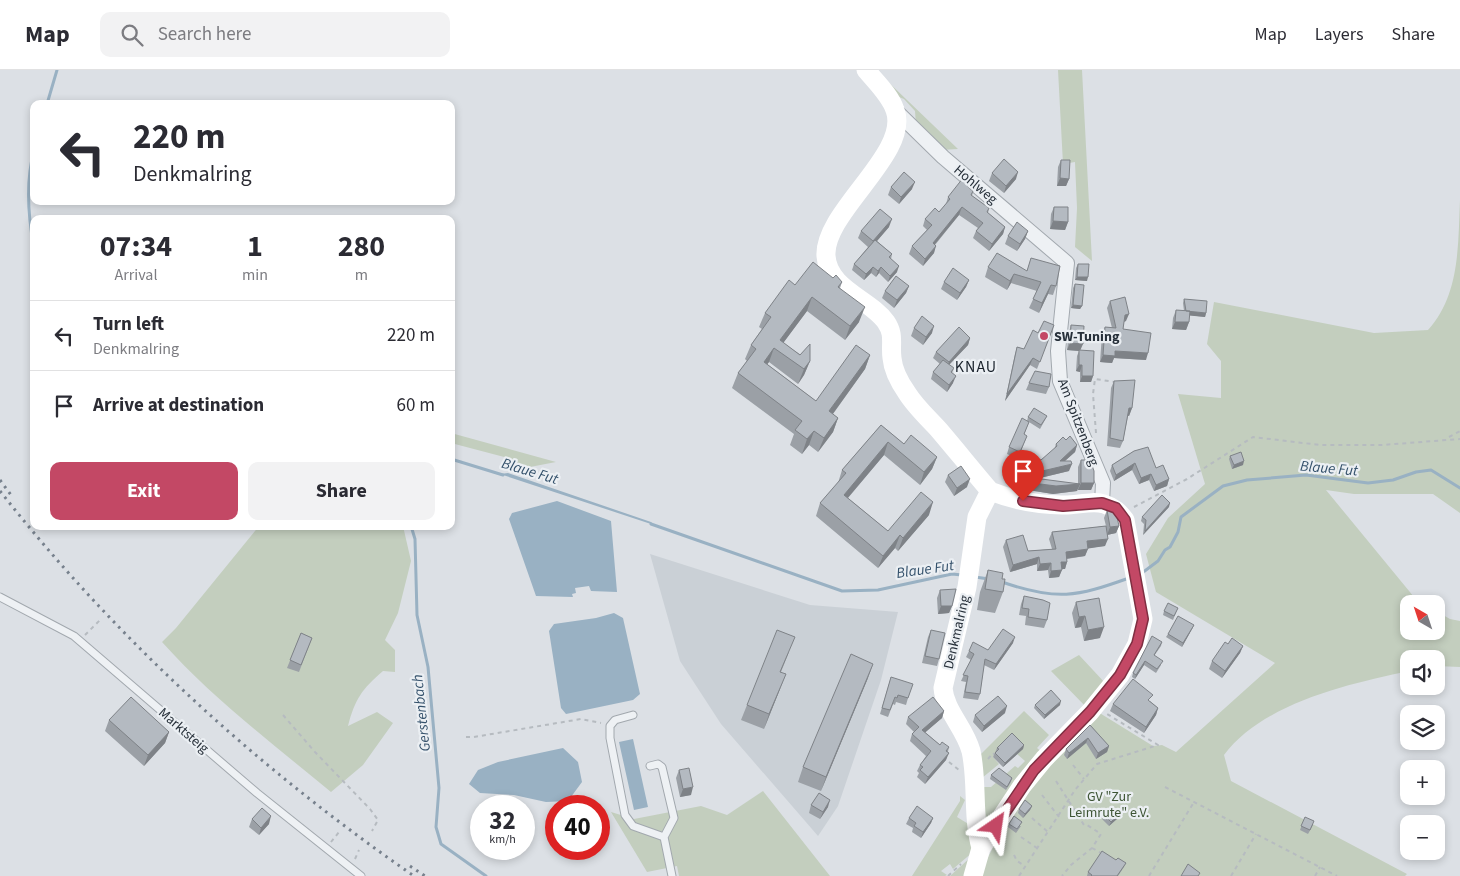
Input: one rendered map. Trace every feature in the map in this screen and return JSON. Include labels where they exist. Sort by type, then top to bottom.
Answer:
[{"type":"street","points":[[866,70],[888,97],[896,111],[897,127],[890,146],[835,227],[826,244],[826,258],[830,271],[846,289],[885,321],[893,336],[892,358],[896,373],[907,394],[990,491],[1008,498],[1038,504],[1063,506],[1102,503],[1116,508],[1125,520],[1143,619],[1141,632],[1120,675],[1095,706],[1034,770],[981,848],[973,876]]},
{"type":"street","name":"Hohlweg","points":[[896,111],[943,157],[1059,254]]},
{"type":"street","name":"Am Spitzenberg","points":[[1059,254],[1067,263],[1058,351],[1060,381],[1103,483],[1102,503]]},
{"type":"street","name":"Denkmalring","points":[[981,848],[975,828],[971,753],[964,732],[944,697],[943,688],[967,587],[977,517],[990,491]]},
{"type":"lane","name":"Marktsteig","points":[[0,596],[74,636],[257,793],[361,876]]},
{"type":"lane","points":[[633,715],[616,720],[610,726],[610,738],[626,815],[633,826],[664,837]]},
{"type":"lane","points":[[650,766],[658,764],[662,766],[672,803],[674,818],[671,828],[664,837],[672,876]]},
{"type":"path","points":[[1093,461],[1096,432],[1093,394],[1095,379],[1122,383]]},
{"type":"path","points":[[1447,438],[1460,432]]},
{"type":"path","points":[[1121,515],[1142,501],[1187,479],[1253,437],[1320,445],[1382,445],[1460,438]]},
{"type":"path","points":[[91,629],[101,619]]},
{"type":"path","points":[[1019,876],[1084,779],[1097,764],[1158,745],[1095,706]]},
{"type":"path","points":[[283,715],[315,752],[370,809],[378,820],[372,831]]},
{"type":"path","points":[[466,737],[581,720],[610,726]]},
{"type":"path","points":[[1073,765],[1084,779]]},
{"type":"path","points":[[1056,781],[1084,825],[1102,834],[1092,848],[1068,868],[1062,876]]},
{"type":"path","points":[[1165,787],[1338,876]]},
{"type":"path","points":[[1042,795],[1059,817]]},
{"type":"path","points":[[1149,876],[1194,802]]},
{"type":"path","points":[[1032,818],[1048,832]]},
{"type":"path","points":[[331,841],[339,832]]},
{"type":"path","points":[[1231,876],[1256,834]]},
{"type":"path","points":[[1021,837],[1037,848]]},
{"type":"path","points":[[1092,848],[1104,856]]},
{"type":"path","points":[[1014,855],[1017,861],[1025,866]]},
{"type":"path","points":[[1315,876],[1320,867]]},
{"type":"shaded area","points":[[650,554],[810,605],[898,612],[881,680],[838,806],[818,836],[721,724],[680,661]]},
{"type":"green space","points":[[1058,70],[1082,70],[1092,261],[1075,247],[1077,208],[1075,162],[1063,164]]},
{"type":"green space","points":[[882,76],[958,149],[940,150],[916,125],[915,111],[904,99],[894,95]]},
{"type":"green space","name":"GV \"Zur Leimrute\" e.V.","points":[[1460,200],[1460,513],[1433,494],[1354,494],[1326,490],[1412,595],[1400,595],[1400,640],[1445,640],[1445,616],[1460,621],[1460,667],[1445,666],[1445,650],[1400,650],[1400,673],[1360,682],[1308,698],[1284,709],[1261,722],[1241,737],[1224,755],[1231,781],[1407,874],[1405,876],[981,876],[987,859],[1018,800],[1098,712],[1153,746],[1162,745],[1176,752],[1275,663],[1156,592],[1146,554],[1168,518],[1205,484],[1178,394],[1221,398],[1221,361],[1207,344],[1214,302],[1374,333],[1428,330],[1446,301],[1452,285],[1457,252]]},
{"type":"green space","points":[[455,434],[556,462],[509,471],[508,458],[455,444]]},
{"type":"green space","points":[[256,530],[404,530],[411,561],[398,613],[385,640],[395,650],[395,672],[383,671],[370,683],[360,695],[348,726],[377,712],[393,723],[363,765],[331,792],[265,738],[181,663],[162,642],[176,628]]},
{"type":"green space","points":[[1079,655],[1106,684],[1087,708],[1051,671]]},
{"type":"green space","points":[[1024,711],[1049,735],[1037,748],[1043,753],[992,824],[980,818],[981,787],[991,787],[1015,766],[1018,768],[1025,761],[1017,754],[996,752],[993,757],[999,764],[982,778],[981,754]]},
{"type":"green space","points":[[763,791],[830,876],[679,876],[677,866],[647,872],[611,812],[634,819],[701,806],[727,815]]},
{"type":"green space","points":[[960,796],[965,800],[957,817],[970,825],[973,852],[953,869],[950,864],[941,871],[947,875],[945,876],[912,876],[960,801]]},
{"type":"green space","points":[[972,856],[967,876],[950,876]]},
{"type":"water","points":[[508,473],[651,522],[654,525],[500,474]]},
{"type":"water","points":[[557,501],[611,521],[617,592],[591,591],[589,586],[575,588],[576,593],[572,594],[573,597],[536,596],[509,519],[512,513]]},
{"type":"water","points":[[614,613],[623,618],[640,694],[633,700],[566,714],[561,708],[549,631],[554,624],[596,618]]},
{"type":"water","points":[[633,739],[648,807],[634,810],[619,742]]},
{"type":"water","points":[[563,748],[578,762],[582,782],[572,795],[545,795],[545,802],[535,800],[535,795],[480,793],[469,784],[478,770],[498,762]]},
{"type":"building","points":[[1004,159],[1018,172],[1006,186],[992,173]]},
{"type":"building","points":[[1061,160],[1070,160],[1069,179],[1060,178]]},
{"type":"building","points":[[904,172],[915,182],[901,197],[891,187]]},
{"type":"building","points":[[963,178],[970,184],[968,187],[973,191],[971,195],[989,208],[987,212],[1005,227],[992,244],[976,231],[983,223],[962,207],[933,243],[936,246],[925,259],[912,246],[932,225],[925,219],[935,208],[939,212]]},
{"type":"building","points":[[1054,207],[1068,207],[1068,222],[1053,221]]},
{"type":"building","points":[[880,209],[892,219],[873,241],[861,231]]},
{"type":"building","points":[[1017,222],[1028,231],[1020,244],[1008,236]]},
{"type":"building","points":[[875,240],[892,254],[889,257],[899,266],[890,276],[881,267],[878,271],[873,267],[866,274],[854,264]]},
{"type":"building","points":[[997,253],[1027,271],[1031,258],[1060,266],[1056,286],[1051,285],[1042,303],[1033,299],[1041,282],[1014,274],[1010,281],[988,267]]},
{"type":"building","points":[[813,262],[833,278],[836,275],[842,282],[838,287],[865,307],[850,326],[812,297],[780,340],[800,355],[810,344],[810,361],[804,369],[774,348],[764,362],[816,401],[856,345],[870,355],[829,411],[838,418],[824,438],[814,431],[807,439],[795,430],[802,421],[738,373],[756,349],[751,345],[771,317],[765,313],[789,280],[795,285]]},
{"type":"building","points":[[1078,264],[1089,264],[1088,277],[1077,277]]},
{"type":"building","points":[[953,268],[969,280],[960,293],[944,282]]},
{"type":"building","points":[[896,276],[909,286],[897,300],[885,291]]},
{"type":"building","points":[[1075,284],[1084,285],[1082,306],[1073,305]]},
{"type":"building","points":[[1125,297],[1129,314],[1125,315],[1123,329],[1151,333],[1148,353],[1115,351],[1115,356],[1103,355],[1105,327],[1116,328],[1110,301]]},
{"type":"building","points":[[1184,299],[1207,301],[1206,313],[1186,311]]},
{"type":"building","points":[[1176,310],[1190,311],[1189,322],[1175,322]]},
{"type":"building","points":[[922,316],[934,326],[926,337],[914,328]]},
{"type":"building","points":[[1044,321],[1054,325],[1040,362],[1033,358],[1007,394],[1017,347],[1024,349],[1033,330],[1038,333]]},
{"type":"building","points":[[1071,325],[1084,326],[1083,344],[1070,343]]},
{"type":"building","points":[[959,327],[970,338],[949,362],[936,352]]},
{"type":"building","points":[[1079,350],[1094,351],[1093,376],[1082,376],[1082,365],[1079,365]]},
{"type":"building","points":[[943,360],[954,368],[951,372],[956,376],[949,385],[933,372]]},
{"type":"building","points":[[1035,371],[1051,374],[1049,387],[1029,383]]},
{"type":"building","points":[[1135,380],[1132,408],[1129,408],[1123,441],[1110,438],[1114,381]]},
{"type":"building","points":[[1034,408],[1047,416],[1041,425],[1028,417]]},
{"type":"building","points":[[1022,418],[1029,422],[1024,434],[1027,436],[1020,452],[1009,447]]},
{"type":"building","points":[[881,425],[904,444],[911,435],[937,457],[924,472],[888,442],[844,495],[888,531],[921,492],[933,502],[903,538],[900,535],[883,556],[820,503],[846,473],[842,470]]},
{"type":"building","points":[[1070,436],[1077,445],[1060,461],[1071,461],[1072,464],[1021,476],[1016,474],[1023,455],[1041,460],[1057,446],[1056,444],[1063,437],[1066,440]]},
{"type":"building","points":[[1148,447],[1156,468],[1163,465],[1169,479],[1156,485],[1151,474],[1141,478],[1135,463],[1116,475],[1112,465],[1134,451]]},
{"type":"building","points":[[1241,452],[1244,461],[1234,465],[1230,456]]},
{"type":"building","points":[[1081,460],[1090,460],[1094,471],[1094,483],[1081,483]]},
{"type":"building","points":[[961,466],[970,479],[957,488],[948,475]]},
{"type":"building","points":[[1026,477],[1080,484],[1056,486],[1025,482]]},
{"type":"building","points":[[1162,495],[1170,503],[1145,531],[1146,520],[1142,517]]},
{"type":"building","points":[[1107,510],[1110,510],[1117,517],[1119,526],[1110,527]]},
{"type":"building","points":[[1106,526],[1108,539],[1087,541],[1088,549],[1066,552],[1067,562],[1061,562],[1062,570],[1051,571],[1051,563],[1040,564],[1039,557],[1013,565],[1006,540],[1023,535],[1028,551],[1056,549],[1052,532]]},
{"type":"building","points":[[988,570],[1003,573],[1002,579],[1005,579],[1003,592],[985,589]]},
{"type":"building","points":[[956,589],[952,606],[941,606],[940,590]]},
{"type":"building","points":[[1024,596],[1050,603],[1047,620],[1028,617],[1029,609],[1022,608]]},
{"type":"building","points":[[1099,598],[1104,627],[1088,630],[1085,616],[1079,617],[1076,602]]},
{"type":"building","points":[[1168,603],[1178,608],[1174,616],[1164,611]]},
{"type":"building","points":[[1178,616],[1194,625],[1183,643],[1168,634]]},
{"type":"building","points":[[1003,629],[1015,637],[996,664],[985,659],[980,694],[965,692],[968,676],[963,675],[974,654],[969,651],[973,642],[988,650]]},
{"type":"building","points":[[777,630],[795,637],[780,672],[786,674],[769,714],[747,705]]},
{"type":"building","points":[[931,630],[945,633],[939,659],[925,656]]},
{"type":"building","points":[[301,633],[312,638],[301,665],[290,660]]},
{"type":"building","points":[[1152,636],[1162,642],[1154,655],[1163,661],[1157,669],[1145,661],[1136,675],[1133,673]]},
{"type":"building","points":[[1232,638],[1243,646],[1225,671],[1212,661],[1225,642],[1228,644]]},
{"type":"building","points":[[851,654],[873,664],[826,777],[803,767]]},
{"type":"building","points":[[891,677],[913,684],[908,698],[898,695],[897,698],[895,697],[890,710],[882,708]]},
{"type":"building","points":[[1133,679],[1153,695],[1148,700],[1158,708],[1146,727],[1113,704]]},
{"type":"building","points":[[1051,690],[1061,701],[1045,715],[1035,705]]},
{"type":"building","points":[[998,696],[1007,706],[984,726],[975,715]]},
{"type":"building","points":[[131,697],[169,732],[148,755],[109,720]]},
{"type":"building","points":[[933,697],[944,711],[922,730],[940,745],[942,742],[949,747],[946,751],[949,753],[928,777],[920,770],[923,767],[920,765],[931,751],[912,734],[919,727],[908,717]]},
{"type":"building","points":[[1090,725],[1109,746],[1098,753],[1088,738],[1069,753],[1066,749]]},
{"type":"building","points":[[1012,733],[1024,745],[1005,763],[995,753],[999,749],[997,748]]},
{"type":"building","points":[[689,768],[693,787],[683,789],[679,770]]},
{"type":"building","points":[[999,768],[1012,778],[1007,787],[991,775]]},
{"type":"building","points":[[819,793],[830,800],[823,812],[811,805]]},
{"type":"building","points":[[1025,800],[1032,806],[1025,814],[1019,809]]},
{"type":"building","points":[[917,806],[933,818],[923,832],[914,826],[916,823],[909,818]]},
{"type":"building","points":[[1112,807],[1119,814],[1111,822],[1104,815]]},
{"type":"building","points":[[262,808],[271,816],[261,828],[252,819]]},
{"type":"building","points":[[1014,816],[1022,822],[1017,829],[1009,824]]},
{"type":"building","points":[[1305,817],[1314,821],[1310,830],[1301,826]]},
{"type":"building","points":[[1102,851],[1116,860],[1118,858],[1126,863],[1117,876],[1091,876],[1088,872]]},
{"type":"building","points":[[1188,864],[1200,873],[1198,876],[1181,876]]},
{"type":"waterway","name":"Gerstenbach","points":[[48,100],[57,70]]},
{"type":"waterway","name":"Gerstenbach","points":[[30,169],[28,187],[30,224]]},
{"type":"waterway","name":"Blaue Fut","points":[[455,460],[503,475]]},
{"type":"waterway","name":"Blaue Fut","points":[[1142,573],[1158,561],[1165,550],[1170,547],[1178,532],[1181,517],[1223,486],[1247,480],[1306,475],[1368,483],[1393,480],[1416,472],[1431,470],[1460,488]]},
{"type":"waterway","name":"Blaue Fut","points":[[651,524],[842,591],[878,590],[952,574],[962,575]]},
{"type":"waterway","name":"Gerstenbach","points":[[412,530],[415,539],[417,615],[428,667],[439,788],[436,827],[441,844],[486,876]]},
{"type":"waterway","name":"Blaue Fut","points":[[975,577],[989,579]]},
{"type":"waterway","name":"Blaue Fut","points":[[1002,582],[1038,592],[1066,594],[1080,593],[1129,578]]},
{"type":"railway","points":[[0,480],[11,495]]},
{"type":"railway","points":[[0,491],[30,528]]},
{"type":"railway","points":[[32,530],[92,599],[192,699],[300,792],[414,876]]},
{"type":"railway","points":[[410,866],[425,876]]},
{"type":"place","name":"SW-Tuning","points":[[1044,336]]},
{"type":"district","name":"KNAU","points":[[976,366]]},
{"type":"route","points":[[996,826],[1034,770],[1090,712],[1120,675],[1137,644],[1143,619],[1125,520],[1116,508],[1102,503],[1063,506],[1023,501]]}]
